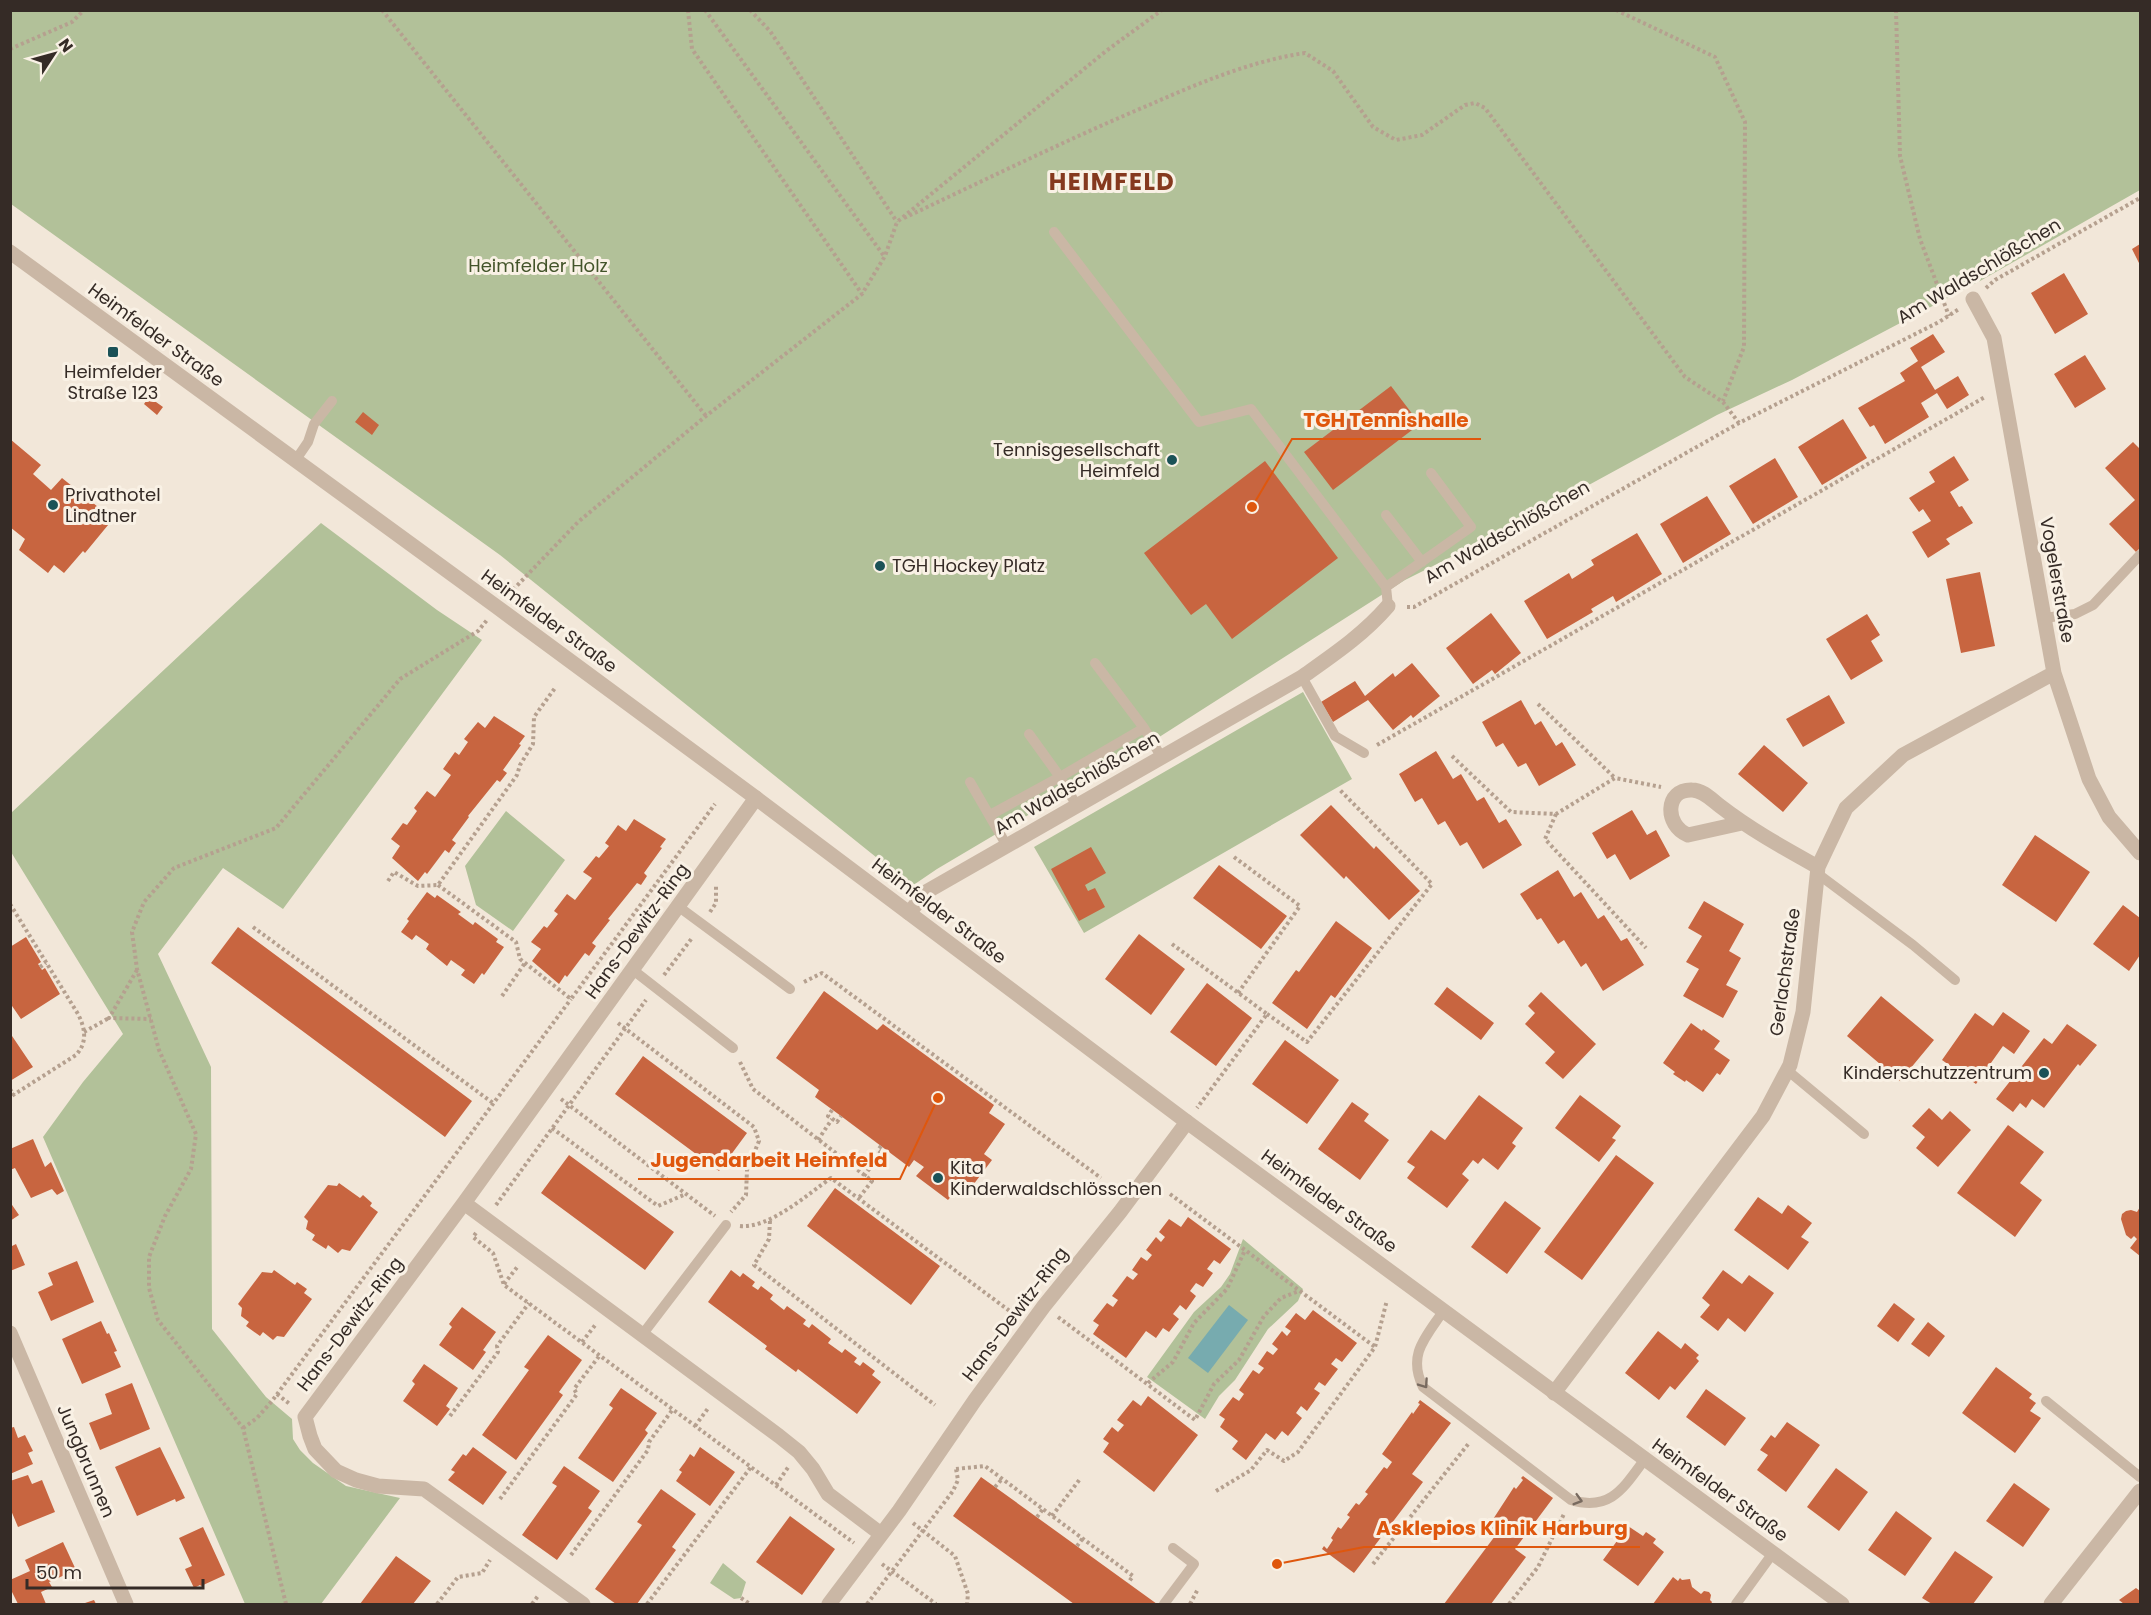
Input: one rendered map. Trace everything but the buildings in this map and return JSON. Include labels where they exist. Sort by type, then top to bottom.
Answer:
[{"type":"street","name":"Heimfelder Straße","points":[[10,252],[756,798],[1187,1122],[1842,1605]]},
{"type":"street","name":"Vogelerstraße","points":[[1973,299],[1994,338],[2054,673],[2089,778],[2109,817],[2140,853]]},
{"type":"street","name":"Am Waldschlößchen","points":[[909,913],[926,892],[1302,677],[1371,626],[1388,606]]},
{"type":"street","name":"Gerlachstraße","points":[[1554,1393],[1763,1116],[1787,1070],[1803,1012],[1818,870],[1846,808],[1903,755],[2054,673]]},
{"type":"street","points":[[1742,824],[1688,835],[1680,831],[1670,815],[1671,806],[1676,797],[1684,791],[1692,790],[1703,793],[1742,824],[1818,870]]},
{"type":"street","name":"Hans-Dewitz-Ring","points":[[583,1605],[424,1489],[378,1486],[336,1471],[315,1449],[305,1417],[464,1203],[756,798]]},
{"type":"street","name":"Hans-Dewitz-Ring","points":[[829,1605],[899,1511],[1044,1306],[1120,1212],[1187,1122]]},
{"type":"street","points":[[464,1203],[799,1452],[813,1469],[828,1494],[881,1534]]},
{"type":"street","name":"Jungbrunnen","points":[[10,1333],[126,1605]]},
{"type":"street","points":[[2051,1605],[2140,1491]]},
{"type":"lane","points":[[1054,232],[1199,422],[1251,409],[1386,587],[1388,606]]},
{"type":"lane","points":[[295,461],[308,442],[314,424],[332,401]]},
{"type":"lane","points":[[1386,587],[1471,527],[1431,473]]},
{"type":"lane","points":[[1386,515],[1422,562]]},
{"type":"lane","points":[[2044,618],[2075,614],[2093,605],[2140,555]]},
{"type":"lane","points":[[1095,663],[1144,728],[1162,758]]},
{"type":"lane","points":[[1302,677],[1335,736],[1364,753]]},
{"type":"lane","points":[[990,815],[1144,728]]},
{"type":"lane","points":[[1029,734],[1060,777],[1077,806]]},
{"type":"lane","points":[[970,782],[1007,846]]},
{"type":"lane","points":[[1818,870],[1956,980]]},
{"type":"lane","points":[[679,907],[790,989]]},
{"type":"lane","points":[[633,970],[733,1048]]},
{"type":"lane","points":[[1787,1070],[1864,1134]]},
{"type":"lane","points":[[642,1335],[724,1223]]},
{"type":"lane","points":[[1443,1310],[1417,1353],[1419,1379],[1424,1387],[1571,1500],[1584,1504],[1598,1502],[1616,1495],[1645,1459]]},
{"type":"lane","points":[[2046,1401],[2140,1477]]},
{"type":"lane","points":[[1164,1605],[1194,1564],[1173,1548]]},
{"type":"lane","points":[[1736,1605],[1773,1553]]},
{"type":"path","points":[[10,49],[72,22],[84,10]]},
{"type":"path","points":[[382,10],[706,416]]},
{"type":"path","points":[[688,10],[693,50],[862,294]]},
{"type":"path","points":[[705,10],[885,256]]},
{"type":"path","points":[[750,10],[770,31],[897,222]]},
{"type":"path","points":[[286,1605],[243,1428],[158,1320],[149,1288],[149,1257],[165,1216],[191,1169],[195,1134],[159,1050],[137,969],[132,932],[144,902],[174,868],[276,828],[400,679],[478,632],[497,607],[578,522],[706,416],[862,294],[885,256],[897,222],[1106,51],[1162,10]]},
{"type":"path","points":[[1616,10],[1715,57],[1745,122],[1744,347],[1723,402]]},
{"type":"path","points":[[1896,10],[1900,156],[1920,239],[1949,316]]},
{"type":"path","points":[[897,222],[1120,117],[1205,81],[1283,56],[1305,53],[1333,71],[1373,127],[1396,140],[1422,135],[1466,105],[1475,103],[1485,108],[1685,377],[1723,402],[1739,423]]},
{"type":"path","name":"Am Waldschlößchen","points":[[1388,606],[1414,607],[1739,423],[1949,316],[1995,280],[2140,198]]},
{"type":"path","points":[[1364,753],[2003,387]]},
{"type":"path","points":[[438,885],[518,775],[520,765],[533,744],[534,717],[555,688]]},
{"type":"path","points":[[1538,704],[1615,778],[1684,791]]},
{"type":"path","points":[[1452,756],[1511,812],[1556,814],[1615,778]]},
{"type":"path","points":[[1172,944],[1306,1042],[1432,884],[1339,789]]},
{"type":"path","points":[[243,1428],[257,1418],[272,1401],[715,804]]},
{"type":"path","points":[[1556,814],[1545,839],[1646,948]]},
{"type":"path","points":[[1234,856],[1300,906],[1238,993]]},
{"type":"path","points":[[388,881],[394,872],[418,886],[438,885],[516,942],[520,959],[571,999]]},
{"type":"path","points":[[716,878],[716,903],[703,924],[473,1237],[493,1253],[504,1285],[936,1605]]},
{"type":"path","points":[[10,904],[78,1014],[84,1032],[83,1048],[76,1054],[12,1096],[10,1089]]},
{"type":"path","points":[[253,927],[494,1103]]},
{"type":"path","points":[[40,967],[46,963]]},
{"type":"path","points":[[502,996],[525,963]]},
{"type":"path","points":[[84,1032],[109,1017],[137,969]]},
{"type":"path","points":[[790,989],[822,973],[1101,1178]]},
{"type":"path","points":[[603,1011],[754,1127],[759,1141],[747,1170],[747,1195],[724,1223]]},
{"type":"path","points":[[1187,1122],[1267,1014]]},
{"type":"path","points":[[109,1017],[152,1019]]},
{"type":"path","points":[[733,1048],[753,1089],[872,1182],[858,1199]]},
{"type":"path","points":[[546,1087],[724,1223],[746,1227],[770,1221],[831,1178],[1015,1315]]},
{"type":"path","points":[[832,1110],[828,1116],[832,1119],[837,1122],[841,1116]]},
{"type":"path","points":[[818,1140],[832,1119]]},
{"type":"path","points":[[552,1128],[658,1206],[686,1194]]},
{"type":"path","points":[[881,1146],[878,1150],[881,1153]]},
{"type":"path","points":[[881,1153],[884,1155],[887,1151]]},
{"type":"path","points":[[864,1176],[881,1153]]},
{"type":"path","points":[[1170,1194],[1375,1347]]},
{"type":"path","points":[[770,1221],[769,1239],[754,1265],[935,1405]]},
{"type":"path","points":[[1148,1383],[1173,1362],[1194,1323],[1227,1289],[1245,1250]]},
{"type":"path","points":[[1071,1327],[1196,1420],[1214,1384],[1239,1360],[1264,1316],[1281,1298],[1299,1291]]},
{"type":"path","points":[[1216,1491],[1251,1470],[1266,1450],[1284,1461],[1298,1452],[1375,1347],[1387,1300]]},
{"type":"path","points":[[450,1416],[498,1352],[497,1346],[530,1303]]},
{"type":"path","points":[[500,1499],[577,1394],[574,1389],[600,1355]]},
{"type":"path","points":[[571,1555],[648,1450],[649,1442],[673,1409]]},
{"type":"path","points":[[1373,1564],[1480,1429]]},
{"type":"path","points":[[867,1605],[953,1491],[958,1480],[956,1469],[954,1463],[940,1450]]},
{"type":"path","points":[[956,1469],[985,1466],[1133,1576],[1128,1583]]},
{"type":"path","points":[[647,1605],[751,1467]]},
{"type":"path","points":[[996,1487],[1002,1479]]},
{"type":"path","points":[[1053,1516],[1080,1479]]},
{"type":"path","points":[[1509,1605],[1538,1567],[1571,1500]]},
{"type":"path","points":[[1037,1517],[1043,1509]]},
{"type":"path","points":[[899,1511],[954,1556],[968,1594],[967,1605]]},
{"type":"path","points":[[1077,1546],[1083,1538]]},
{"type":"path","points":[[437,1605],[458,1577],[482,1572],[501,1545]]},
{"type":"path","points":[[741,1598],[750,1605]]},
{"type":"green space","name":"Heimfelder Holz","points":[[11,11],[2140,11],[2140,190],[1980,281],[1792,380],[1717,415],[1521,522],[1405,580],[1153,741],[912,886],[500,555],[11,204]]},
{"type":"green space","points":[[321,523],[437,610],[482,640],[283,909],[223,868],[158,954],[211,1067],[212,1329],[266,1397],[292,1419],[293,1439],[313,1463],[346,1486],[400,1498],[321,1604],[245,1604],[43,1137],[83,1082],[123,1034],[11,852],[11,813]]},
{"type":"green space","points":[[1303,692],[1352,779],[1084,933],[1034,847]]},
{"type":"green space","points":[[506,811],[565,860],[513,931],[476,905],[465,866]]},
{"type":"green space","points":[[1243,1239],[1303,1289],[1298,1301],[1268,1329],[1235,1380],[1219,1396],[1205,1419],[1147,1377],[1194,1312],[1221,1287],[1230,1274]]},
{"type":"green space","points":[[723,1563],[746,1582],[741,1598],[734,1599],[710,1583]]},
{"type":"water","points":[[1229,1305],[1248,1320],[1208,1373],[1188,1358]]},
{"type":"place","name":"Heimfelder Straße 123","points":[[113,352]]},
{"type":"place","name":"Tennisgesellschaft Heimfeld","points":[[1172,460]]},
{"type":"place","name":"Privathotel Lindtner","points":[[53,505]]},
{"type":"place","name":"TGH Tennishalle","points":[[1252,507]]},
{"type":"place","name":"TGH Hockey Platz","points":[[880,566]]},
{"type":"place","name":"Kinderschutzzentrum","points":[[2044,1073]]},
{"type":"place","name":"Jugendarbeit Heimfeld","points":[[938,1098]]},
{"type":"place","name":"Kita Kinderwaldschlösschen","points":[[938,1178]]},
{"type":"place","name":"Asklepios Klinik Harburg","points":[[1277,1564]]},
{"type":"district","name":"HEIMFELD","points":[[1112,182]]}]
